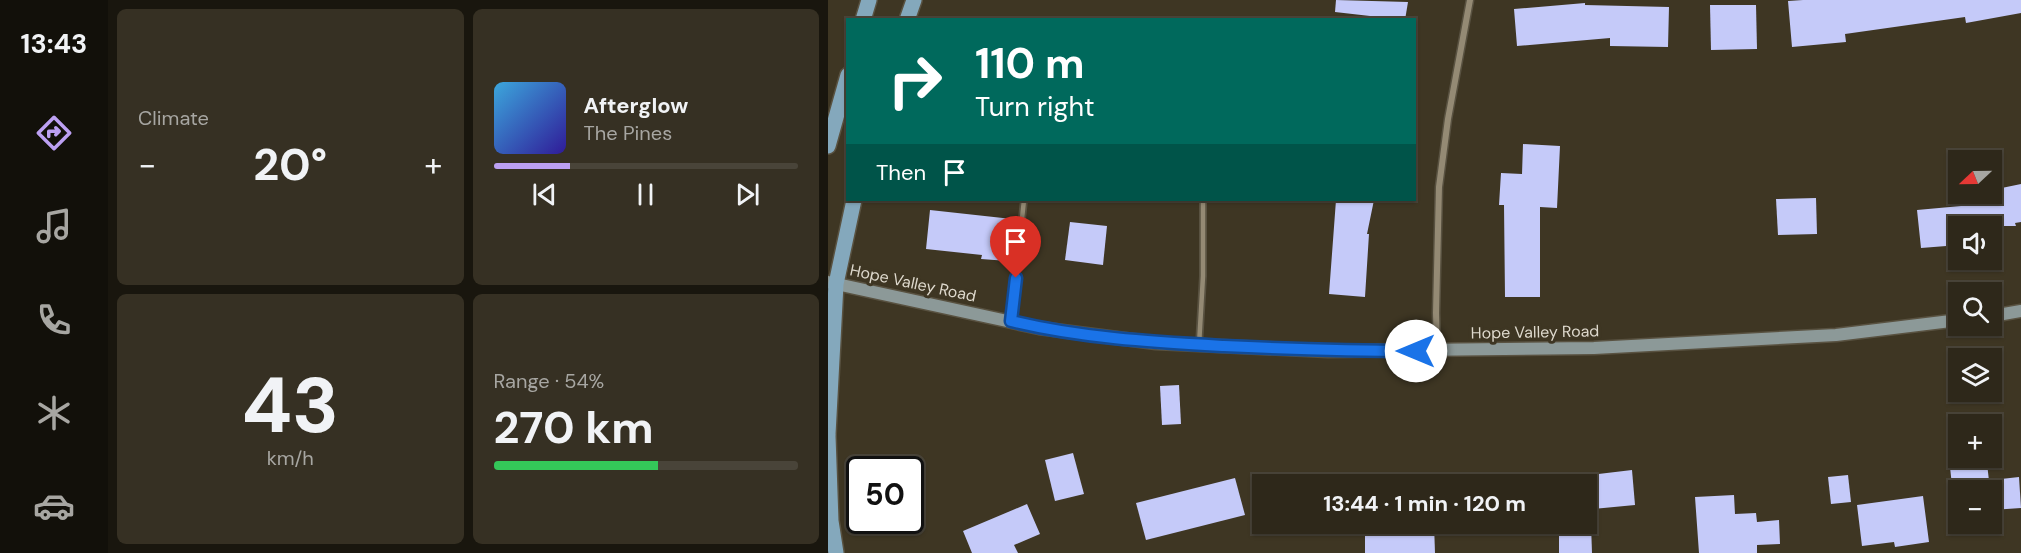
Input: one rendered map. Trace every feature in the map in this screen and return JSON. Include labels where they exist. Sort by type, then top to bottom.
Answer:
[{"type":"main road","points":[[864,18],[868,0]]},
{"type":"main road","points":[[908,18],[914,0]]},
{"type":"main road","points":[[828,146],[846,82]]},
{"type":"main road","points":[[836,553],[831,521],[828,435],[832,283],[854,201]]},
{"type":"main road","name":"Hope Valley Road","points":[[832,283],[1039,328],[1134,340],[1328,351],[1594,348],[1836,335],[1948,321]]},
{"type":"main road","points":[[2002,314],[2021,311]]},
{"type":"street","points":[[1437,351],[1439,187],[1448,119],[1470,0]]},
{"type":"lane","points":[[1011,321],[1024,201]]},
{"type":"lane","points":[[1199,345],[1203,276],[1203,201]]},
{"type":"building","points":[[1336,0],[1408,2],[1405,18],[1335,12]]},
{"type":"building","points":[[2021,0],[2021,13],[1966,23],[1965,17],[1845,34],[1846,42],[1792,47],[1788,1]]},
{"type":"building","points":[[1585,3],[1585,5],[1669,7],[1668,47],[1610,46],[1610,38],[1517,46],[1514,9]]},
{"type":"building","points":[[1710,5],[1756,5],[1757,49],[1711,50]]},
{"type":"building","points":[[1523,144],[1560,146],[1557,208],[1540,207],[1540,297],[1505,297],[1504,205],[1499,205],[1501,173],[1522,174]]},
{"type":"building","points":[[2021,184],[2021,222],[2015,223],[2016,226],[2002,226],[2002,216],[1948,216],[1948,246],[1921,248],[1917,210],[2002,204],[2002,188]]},
{"type":"building","points":[[1816,198],[1817,234],[1778,235],[1776,199]]},
{"type":"building","points":[[1336,201],[1374,201],[1367,234],[1369,234],[1365,297],[1329,294]]},
{"type":"building","points":[[930,210],[1012,219],[1008,261],[981,259],[982,255],[926,249]]},
{"type":"building","points":[[1070,222],[1107,226],[1103,265],[1065,260]]},
{"type":"building","points":[[1179,385],[1181,424],[1162,425],[1160,386]]},
{"type":"building","points":[[1073,453],[1084,494],[1055,501],[1045,460]]},
{"type":"building","points":[[1950,468],[1988,468],[1989,480],[1951,480]]},
{"type":"building","points":[[1632,470],[1635,505],[1597,509],[1597,474]]},
{"type":"building","points":[[1848,475],[1851,502],[1831,504],[1828,477]]},
{"type":"building","points":[[2019,477],[2021,508],[2002,509],[2002,480],[1992,480]]},
{"type":"building","points":[[1235,478],[1245,515],[1146,540],[1136,503]]},
{"type":"building","points":[[1734,495],[1735,514],[1756,513],[1757,522],[1779,520],[1780,544],[1757,545],[1757,553],[1699,553],[1695,497]]},
{"type":"building","points":[[1923,496],[1929,542],[1895,547],[1894,542],[1862,546],[1857,505]]},
{"type":"building","points":[[1027,504],[1040,534],[1014,545],[1018,553],[972,553],[963,531]]},
{"type":"building","points":[[1365,534],[1434,534],[1435,553],[1365,553]]},
{"type":"building","points":[[1559,534],[1591,534],[1592,553],[1559,553]]},
{"type":"route","points":[[1016,278],[1011,321],[1039,328],[1156,343],[1328,351],[1416,351]]}]
